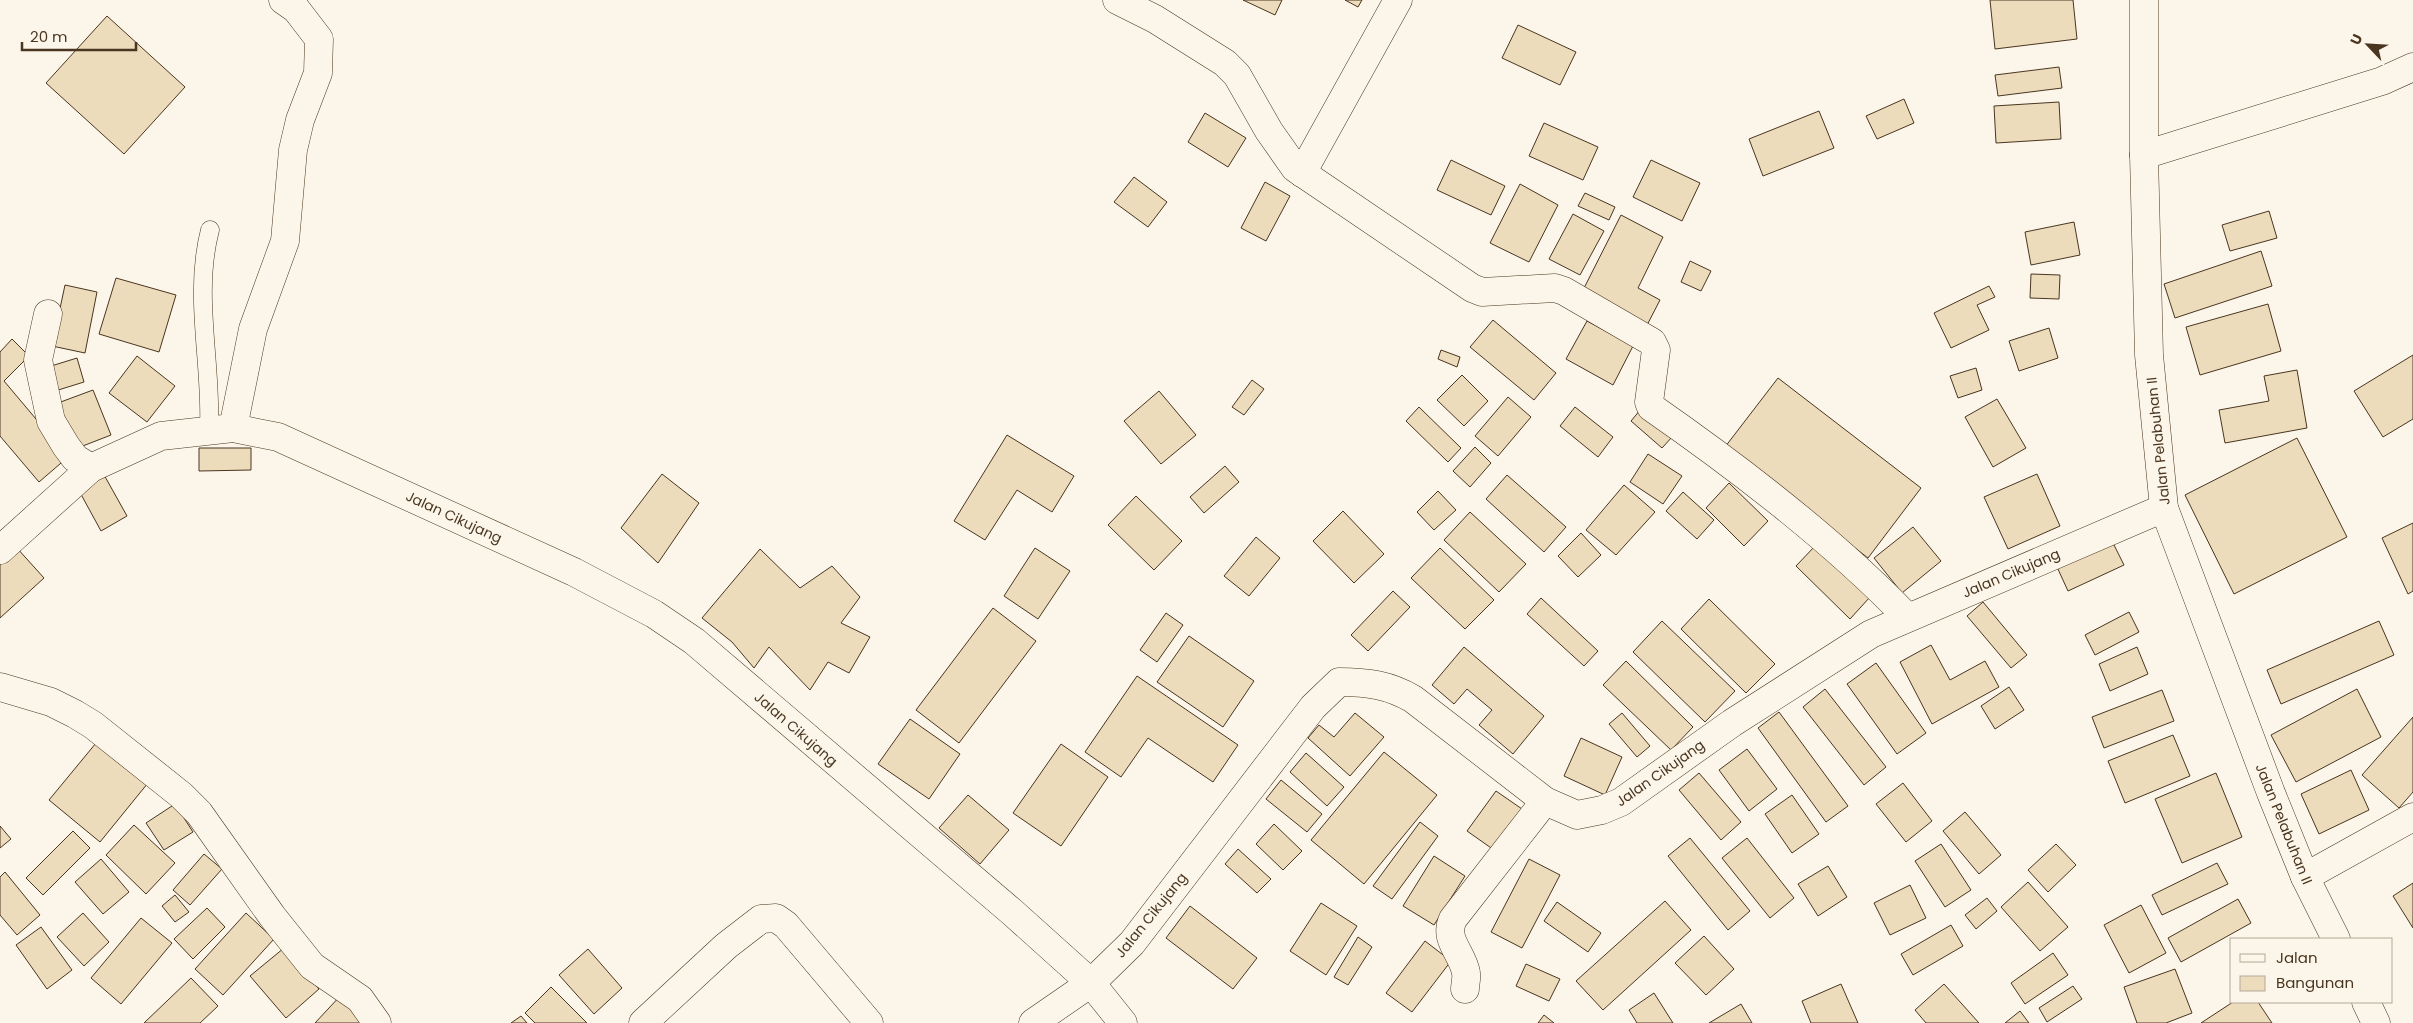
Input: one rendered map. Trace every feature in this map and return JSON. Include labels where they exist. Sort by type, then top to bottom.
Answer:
[{"type":"street","points":[[230,429],[253,329],[285,242],[293,150],[300,120],[318,73],[319,39],[296,9],[282,0]]},
{"type":"street","points":[[1117,0],[1155,19],[1225,63],[1236,74],[1289,162],[1302,173],[1472,288],[1482,292],[1555,288],[1564,291],[1652,342],[1656,350],[1649,402],[1651,407],[1711,449],[1867,575],[1907,617]]},
{"type":"street","points":[[1302,173],[1398,0]]},
{"type":"street","name":"Jalan Pelabuhan II","points":[[2144,0],[2144,155],[2149,355],[2164,508],[2271,793],[2305,877],[2336,938]]},
{"type":"street","points":[[2144,155],[2382,81],[2413,67]]},
{"type":"street","points":[[48,314],[38,360],[51,421],[75,458],[91,468]]},
{"type":"street","name":"Jalan Cikujang","points":[[0,550],[91,468],[161,436],[230,429],[278,437],[574,572],[654,614],[694,641],[1012,912],[1091,983],[1132,943],[1312,707],[1339,682],[1370,682],[1395,688],[1413,699],[1545,801],[1577,815],[1602,810],[1620,802],[1732,722],[1872,634],[1907,617],[2164,508]]},
{"type":"street","points":[[0,687],[51,702],[75,714],[93,725],[181,795],[200,813],[272,916],[312,966],[360,999],[378,1023]]},
{"type":"street","points":[[1465,989],[1466,974],[1450,936],[1449,927],[1453,919],[1545,801]]},
{"type":"street","points":[[2305,877],[2413,817]]},
{"type":"street","points":[[643,1023],[726,946],[761,919],[776,918],[786,924],[869,1023]]},
{"type":"street","points":[[1033,1023],[1091,983],[1123,1023]]},
{"type":"street","points":[[2366,1003],[2376,1023]]},
{"type":"lane","points":[[210,230],[205,250],[203,292],[210,403],[230,429]]},
{"type":"building","points":[[1243,0],[1282,0],[1275,15]]},
{"type":"building","points":[[1345,0],[1362,0],[1358,7]]},
{"type":"building","points":[[1990,0],[2073,0],[2077,39],[1995,49]]},
{"type":"building","points":[[107,16],[185,87],[124,154],[46,83]]},
{"type":"building","points":[[1518,25],[1576,52],[1560,85],[1502,58]]},
{"type":"building","points":[[2059,67],[2062,88],[1998,96],[1995,75]]},
{"type":"building","points":[[1904,99],[1914,123],[1877,139],[1866,116]]},
{"type":"building","points":[[2059,102],[2061,139],[1996,143],[1994,106]]},
{"type":"building","points":[[1819,111],[1834,148],[1763,176],[1749,139]]},
{"type":"building","points":[[1205,113],[1246,138],[1228,167],[1188,142]]},
{"type":"building","points":[[1544,123],[1598,147],[1583,180],[1529,156]]},
{"type":"building","points":[[1451,160],[1505,186],[1491,215],[1437,190]]},
{"type":"building","points":[[1651,160],[1700,183],[1682,221],[1633,197]]},
{"type":"building","points":[[1134,177],[1167,202],[1148,227],[1114,202]]},
{"type":"building","points":[[1265,182],[1290,196],[1266,241],[1241,228]]},
{"type":"building","points":[[1520,184],[1558,205],[1529,262],[1490,243]]},
{"type":"building","points":[[1585,193],[1615,207],[1609,220],[1578,206]]},
{"type":"building","points":[[2269,211],[2277,238],[2230,251],[2222,225]]},
{"type":"building","points":[[1573,214],[1604,231],[1580,275],[1549,259]]},
{"type":"building","points":[[1621,215],[1663,237],[1638,288],[1660,300],[1645,329],[1580,296]]},
{"type":"building","points":[[2074,222],[2080,255],[2031,265],[2025,232]]},
{"type":"building","points":[[2261,251],[2272,286],[2175,318],[2164,284]]},
{"type":"building","points":[[1690,261],[1711,271],[1701,291],[1681,282]]},
{"type":"building","points":[[2031,274],[2060,275],[2059,299],[2030,298]]},
{"type":"building","points":[[116,278],[176,295],[159,352],[99,334]]},
{"type":"building","points":[[65,285],[97,292],[85,353],[52,346]]},
{"type":"building","points":[[1989,286],[1995,297],[1977,305],[1989,330],[1951,348],[1934,313]]},
{"type":"building","points":[[2268,304],[2281,351],[2200,375],[2186,327]]},
{"type":"building","points":[[1493,320],[1556,373],[1534,400],[1470,347]]},
{"type":"building","points":[[1587,321],[1633,346],[1613,385],[1566,359]]},
{"type":"building","points":[[2049,328],[2058,358],[2019,371],[2009,341]]},
{"type":"building","points":[[12,339],[29,356],[4,381],[68,457],[39,482],[0,436],[0,352]]},
{"type":"building","points":[[1441,350],[1460,357],[1457,367],[1438,359]]},
{"type":"building","points":[[2413,355],[2413,419],[2383,437],[2354,391]]},
{"type":"building","points":[[137,356],[175,386],[147,422],[109,393]]},
{"type":"building","points":[[77,358],[84,382],[55,391],[48,367]]},
{"type":"building","points":[[1976,368],[1982,390],[1958,398],[1950,376]]},
{"type":"building","points":[[2297,370],[2307,428],[2225,443],[2219,410],[2269,401],[2264,376]]},
{"type":"building","points":[[1462,375],[1488,401],[1464,426],[1437,400]]},
{"type":"building","points":[[1778,378],[1921,488],[1868,558],[1725,447]]},
{"type":"building","points":[[1252,380],[1264,389],[1244,415],[1232,407]]},
{"type":"building","points":[[93,390],[111,435],[75,449],[58,403]]},
{"type":"building","points":[[1159,391],[1196,435],[1161,464],[1124,421]]},
{"type":"building","points":[[1508,397],[1531,417],[1498,456],[1475,436]]},
{"type":"building","points":[[1997,399],[2026,448],[1993,467],[1965,417]]},
{"type":"building","points":[[1419,407],[1461,448],[1448,462],[1406,421]]},
{"type":"building","points":[[1575,407],[1613,437],[1598,457],[1560,426]]},
{"type":"building","points":[[1641,409],[1672,437],[1662,448],[1631,421]]},
{"type":"building","points":[[1007,435],[1074,476],[1052,512],[1017,490],[985,540],[954,521]]},
{"type":"building","points":[[2297,438],[2347,537],[2234,594],[2185,495]]},
{"type":"building","points":[[1475,447],[1491,463],[1470,487],[1453,471]]},
{"type":"building","points":[[199,448],[251,448],[251,470],[199,471]]},
{"type":"building","points":[[1648,454],[1682,476],[1663,504],[1630,482]]},
{"type":"building","points":[[1225,466],[1239,482],[1204,513],[1190,497]]},
{"type":"building","points":[[103,473],[127,516],[101,531],[77,487]]},
{"type":"building","points":[[662,474],[699,503],[658,563],[621,528]]},
{"type":"building","points":[[2037,474],[2060,526],[2008,549],[1984,497]]},
{"type":"building","points":[[1507,475],[1566,527],[1544,552],[1486,499]]},
{"type":"building","points":[[1729,483],[1768,521],[1744,546],[1706,508]]},
{"type":"building","points":[[1624,485],[1655,512],[1616,555],[1586,530]]},
{"type":"building","points":[[1438,491],[1456,510],[1434,530],[1417,512]]},
{"type":"building","points":[[1683,492],[1714,520],[1697,539],[1666,511]]},
{"type":"building","points":[[1136,496],[1182,541],[1154,570],[1108,525]]},
{"type":"building","points":[[1343,511],[1384,554],[1354,583],[1313,541]]},
{"type":"building","points":[[1470,512],[1526,564],[1499,592],[1444,540]]},
{"type":"building","points":[[2413,523],[2413,591],[2408,594],[2382,538]]},
{"type":"building","points":[[1913,527],[1941,561],[1902,593],[1874,558]]},
{"type":"building","points":[[1581,533],[1601,555],[1578,577],[1558,556]]},
{"type":"building","points":[[1256,537],[1280,558],[1249,596],[1224,576]]},
{"type":"building","points":[[2112,541],[2124,565],[2068,591],[2057,567]]},
{"type":"building","points":[[1816,545],[1870,597],[1850,619],[1796,566]]},
{"type":"building","points":[[16,547],[44,578],[0,618],[0,562]]},
{"type":"building","points":[[1035,548],[1070,571],[1038,619],[1004,596]]},
{"type":"building","points":[[1440,548],[1494,600],[1465,629],[1411,578]]},
{"type":"building","points":[[760,549],[800,588],[832,566],[860,597],[841,623],[870,637],[849,673],[828,662],[810,690],[769,647],[754,668],[732,642],[702,618]]},
{"type":"building","points":[[1393,591],[1410,607],[1368,651],[1351,635]]},
{"type":"building","points":[[1541,598],[1598,651],[1584,666],[1527,614]]},
{"type":"building","points":[[1709,599],[1775,664],[1746,693],[1681,629]]},
{"type":"building","points":[[1983,602],[2027,655],[2011,668],[1967,616]]},
{"type":"building","points":[[993,608],[1036,641],[959,743],[916,710]]},
{"type":"building","points":[[2129,612],[2139,632],[2095,655],[2085,635]]},
{"type":"building","points":[[1166,613],[1183,625],[1157,662],[1140,650]]},
{"type":"building","points":[[1662,621],[1735,691],[1705,722],[1633,652]]},
{"type":"building","points":[[2379,621],[2394,655],[2281,704],[2267,670]]},
{"type":"building","points":[[1189,636],[1254,681],[1223,727],[1157,682]]},
{"type":"building","points":[[1931,645],[1950,680],[1985,661],[1999,687],[1932,724],[1900,662]]},
{"type":"building","points":[[1464,647],[1544,716],[1513,754],[1479,725],[1492,710],[1467,689],[1454,704],[1432,685]]},
{"type":"building","points":[[2137,647],[2148,674],[2110,691],[2099,664]]},
{"type":"building","points":[[1626,661],[1693,727],[1671,750],[1603,685]]},
{"type":"building","points":[[1876,663],[1926,733],[1897,754],[1847,684]]},
{"type":"building","points":[[1137,676],[1238,745],[1213,782],[1148,738],[1121,777],[1085,752]]},
{"type":"building","points":[[2009,687],[2024,710],[1995,729],[1981,706]]},
{"type":"building","points":[[1825,689],[1886,767],[1864,785],[1803,707]]},
{"type":"building","points":[[2357,689],[2381,737],[2296,782],[2271,735]]},
{"type":"building","points":[[2162,690],[2174,721],[2104,748],[2092,717]]},
{"type":"building","points":[[1779,712],[1848,806],[1826,822],[1758,728]]},
{"type":"building","points":[[1355,713],[1384,737],[1350,776],[1308,738],[1319,725],[1334,737]]},
{"type":"building","points":[[1622,713],[1650,746],[1637,757],[1609,724]]},
{"type":"building","points":[[2413,717],[2413,792],[2399,808],[2362,775]]},
{"type":"building","points":[[910,719],[960,754],[929,799],[878,764]]},
{"type":"building","points":[[2173,735],[2190,776],[2125,803],[2108,761]]},
{"type":"building","points":[[101,737],[152,778],[100,842],[49,800]]},
{"type":"building","points":[[1581,738],[1622,757],[1605,795],[1564,776]]},
{"type":"building","points":[[1061,744],[1108,777],[1061,846],[1013,813]]},
{"type":"building","points":[[1747,749],[1777,789],[1749,811],[1719,770]]},
{"type":"building","points":[[1384,752],[1437,795],[1364,884],[1311,840]]},
{"type":"building","points":[[1306,753],[1344,787],[1327,806],[1290,772]]},
{"type":"building","points":[[2351,770],[2369,810],[2319,834],[2301,794]]},
{"type":"building","points":[[1699,773],[1741,822],[1721,840],[1679,790]]},
{"type":"building","points":[[2216,773],[2242,837],[2182,863],[2155,799]]},
{"type":"building","points":[[1281,780],[1322,814],[1307,832],[1266,799]]},
{"type":"building","points":[[1903,783],[1932,821],[1906,842],[1876,804]]},
{"type":"building","points":[[1496,791],[1522,809],[1494,850],[1467,831]]},
{"type":"building","points":[[968,795],[1009,830],[980,864],[939,828]]},
{"type":"building","points":[[1792,795],[1819,834],[1792,853],[1765,814]]},
{"type":"building","points":[[175,804],[193,832],[164,850],[146,823]]},
{"type":"building","points":[[1965,812],[2001,855],[1979,874],[1943,831]]},
{"type":"building","points":[[1420,822],[1438,836],[1392,899],[1373,886]]},
{"type":"building","points":[[1274,824],[1302,851],[1283,870],[1256,844]]},
{"type":"building","points":[[134,825],[175,863],[146,894],[106,855]]},
{"type":"building","points":[[0,826],[11,839],[0,848]]},
{"type":"building","points":[[73,831],[90,848],[43,895],[26,878]]},
{"type":"building","points":[[1690,838],[1750,911],[1728,930],[1668,856]]},
{"type":"building","points":[[1747,838],[1794,898],[1770,918],[1722,858]]},
{"type":"building","points":[[1941,844],[1971,890],[1945,907],[1915,861]]},
{"type":"building","points":[[2056,844],[2076,865],[2048,892],[2028,870]]},
{"type":"building","points":[[1238,849],[1271,879],[1257,893],[1225,864]]},
{"type":"building","points":[[204,854],[222,869],[190,905],[173,890]]},
{"type":"building","points":[[1434,856],[1465,876],[1434,925],[1403,906]]},
{"type":"building","points":[[101,859],[129,892],[103,914],[75,882]]},
{"type":"building","points":[[1529,859],[1560,875],[1522,948],[1491,932]]},
{"type":"building","points":[[2217,863],[2228,884],[2162,915],[2152,895]]},
{"type":"building","points":[[1828,866],[1847,897],[1818,916],[1798,884]]},
{"type":"building","points":[[5,872],[40,915],[17,935],[0,915],[0,877]]},
{"type":"building","points":[[2028,882],[2068,927],[2040,951],[2001,907]]},
{"type":"building","points":[[2413,883],[2413,928],[2393,896]]},
{"type":"building","points":[[1910,885],[1926,918],[1890,935],[1874,903]]},
{"type":"building","points":[[175,895],[189,912],[175,922],[162,906]]},
{"type":"building","points":[[1987,898],[1997,911],[1976,929],[1965,915]]},
{"type":"building","points":[[2238,899],[2251,923],[2181,962],[2168,938]]},
{"type":"building","points":[[1665,901],[1691,930],[1603,1010],[1576,981]]},
{"type":"building","points":[[1557,902],[1601,933],[1588,952],[1544,921]]},
{"type":"building","points":[[1321,903],[1357,926],[1326,975],[1290,951]]},
{"type":"building","points":[[2141,905],[2166,953],[2129,973],[2104,925]]},
{"type":"building","points":[[1190,906],[1257,958],[1233,989],[1166,938]]},
{"type":"building","points":[[207,908],[225,927],[193,959],[174,939]]},
{"type":"building","points":[[83,913],[109,942],[84,966],[57,937]]},
{"type":"building","points":[[246,913],[274,939],[223,995],[195,969]]},
{"type":"building","points":[[141,918],[172,943],[121,1004],[91,978]]},
{"type":"building","points":[[1951,925],[1963,946],[1913,975],[1901,954]]},
{"type":"building","points":[[41,927],[72,970],[47,989],[16,945]]},
{"type":"building","points":[[1704,936],[1734,969],[1706,995],[1675,963]]},
{"type":"building","points":[[1358,937],[1372,947],[1348,985],[1334,977]]},
{"type":"building","points":[[1425,941],[1451,961],[1412,1012],[1386,993]]},
{"type":"building","points":[[284,948],[319,989],[286,1018],[250,976]]},
{"type":"building","points":[[588,949],[622,988],[594,1014],[559,975]]},
{"type":"building","points":[[2053,953],[2068,975],[2025,1004],[2011,983]]},
{"type":"building","points":[[1526,964],[1560,979],[1549,1001],[1516,986]]},
{"type":"building","points":[[2175,969],[2192,1013],[2166,1023],[2137,1023],[2124,987]]},
{"type":"building","points":[[191,978],[218,1006],[200,1023],[144,1023]]},
{"type":"building","points":[[1841,984],[1858,1023],[1811,1023],[1802,1001]]},
{"type":"building","points":[[1944,984],[1979,1023],[1926,1023],[1915,1010]]},
{"type":"building","points":[[2073,986],[2082,999],[2047,1022],[2039,1008]]},
{"type":"building","points":[[551,987],[587,1023],[535,1023],[525,1013]]},
{"type":"building","points":[[1654,993],[1673,1023],[1637,1023],[1629,1010]]},
{"type":"building","points":[[342,994],[372,1023],[315,1023]]},
{"type":"building","points":[[2231,1003],[2259,1003],[2272,1023],[2201,1023]]},
{"type":"building","points":[[1741,1004],[1752,1023],[1709,1023]]},
{"type":"building","points":[[2020,1011],[2029,1023],[2005,1023]]},
{"type":"building","points":[[1544,1015],[1554,1023],[1538,1023]]},
{"type":"building","points":[[521,1016],[527,1023],[511,1023]]}]
